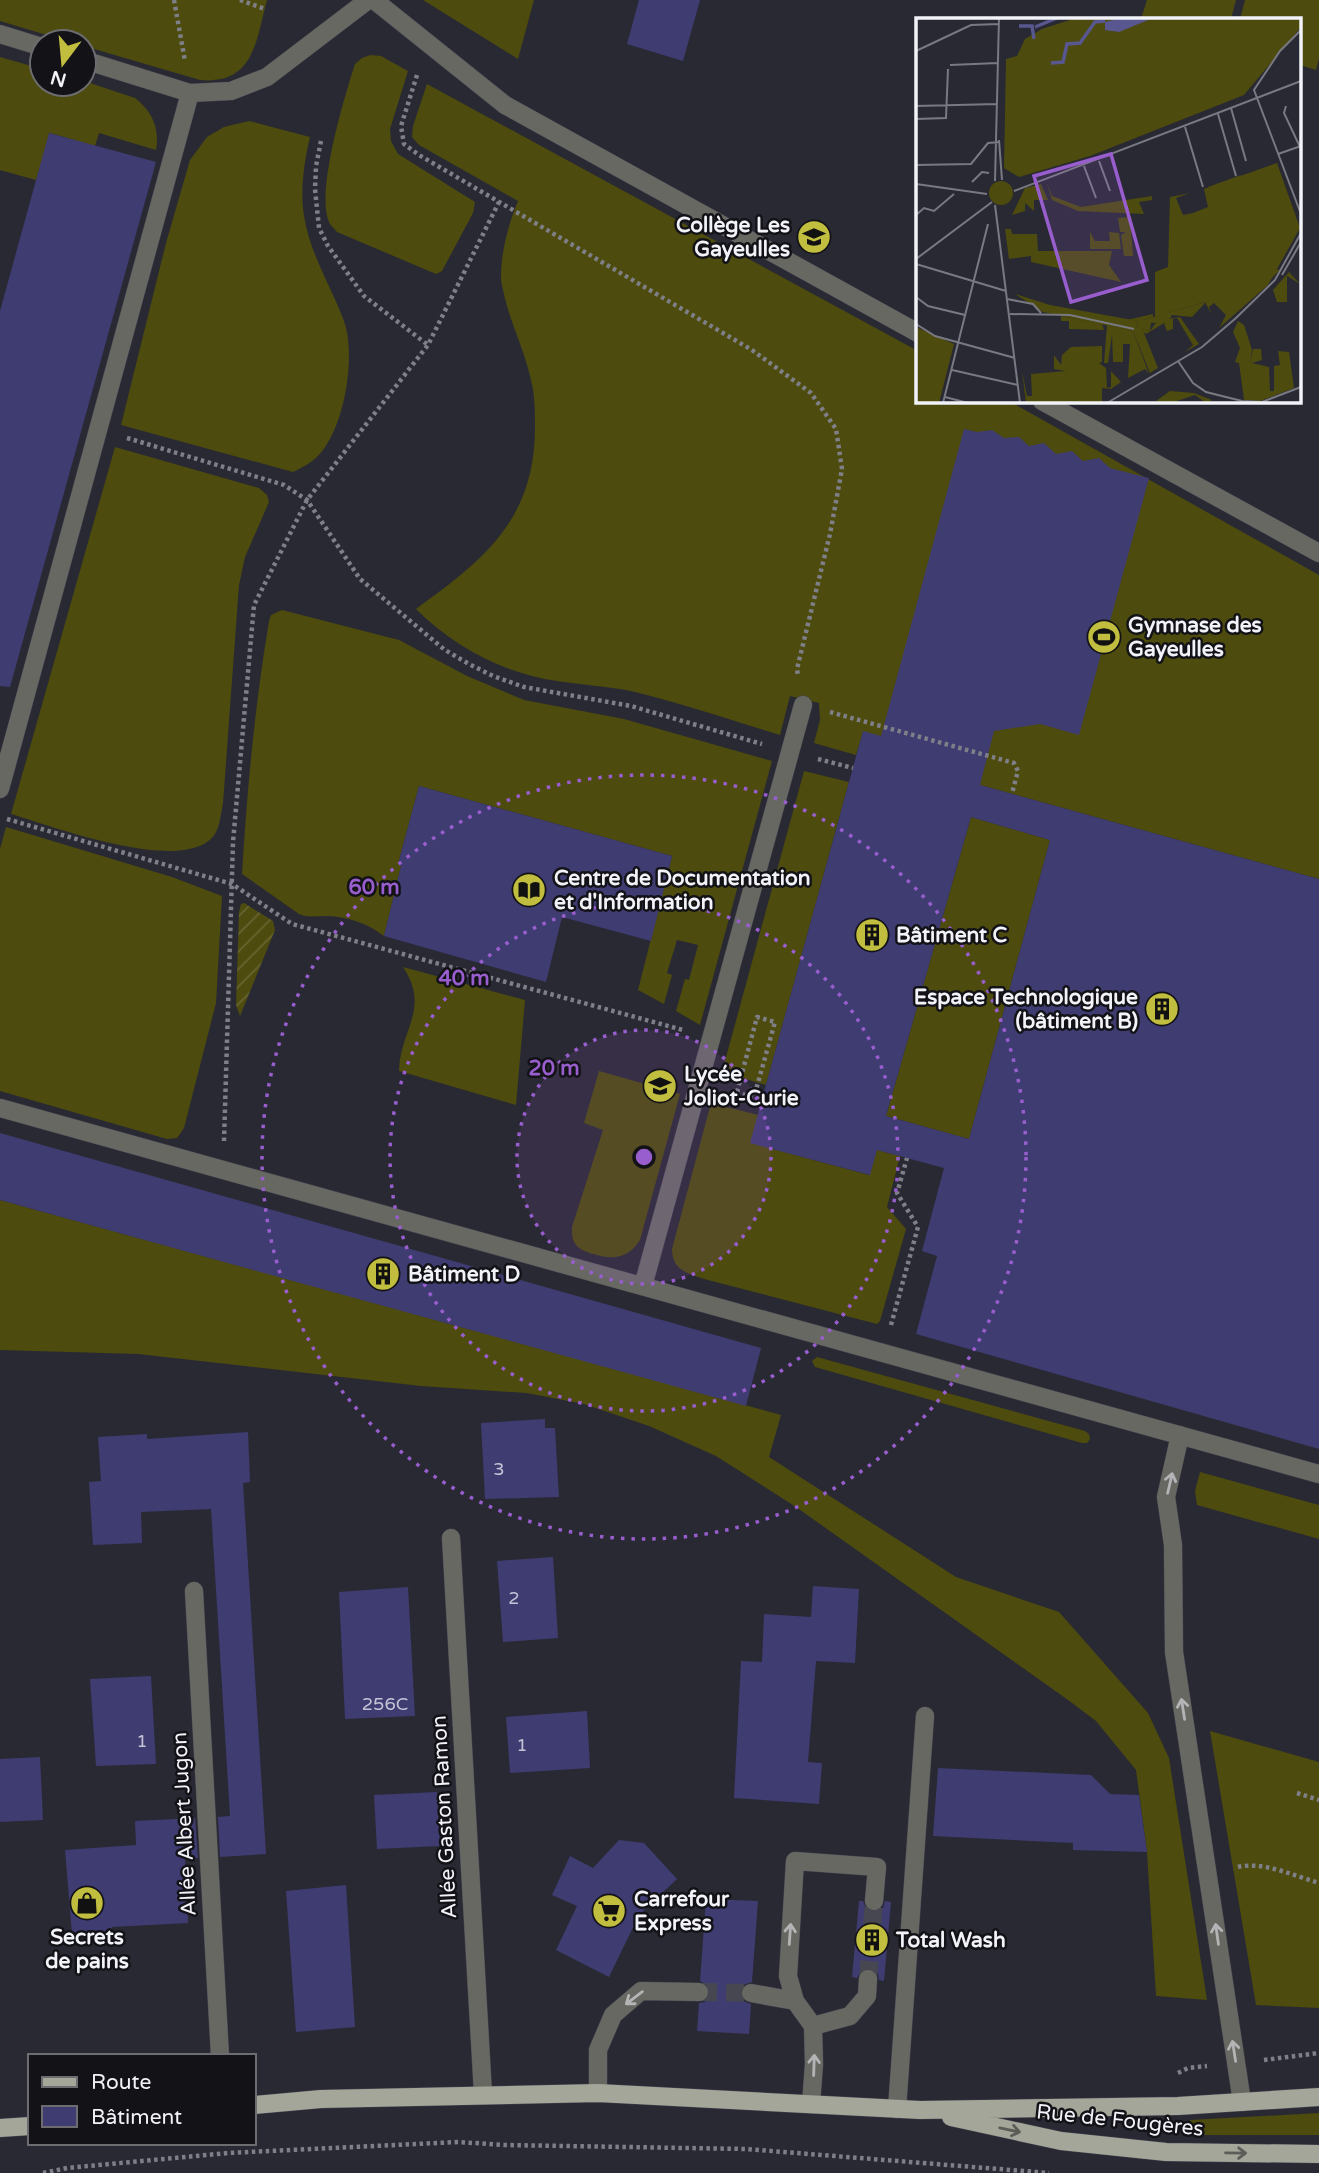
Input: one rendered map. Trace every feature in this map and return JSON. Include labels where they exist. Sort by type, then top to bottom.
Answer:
[{"type":"main road","points":[[256,2105],[321,2099],[597,2093],[920,2110],[1178,2106],[1319,2097]]},
{"type":"main road","name":"Rue de Fougères","points":[[920,2110],[1061,2141],[1166,2152],[1319,2154]]},
{"type":"main road","points":[[0,2129],[28,2126]]},
{"type":"street","points":[[98,64],[190,93],[231,91],[267,77],[368,0]]},
{"type":"street","points":[[374,0],[505,105],[916,332]]},
{"type":"street","points":[[0,34],[28,43]]},
{"type":"street","points":[[0,789],[190,93]]},
{"type":"street","points":[[1044,402],[1319,553]]},
{"type":"street","points":[[643,1286],[803,705]]},
{"type":"street","points":[[0,1108],[1319,1474]]},
{"type":"street","points":[[1180,1435],[1166,1497],[1173,1545],[1174,1652],[1242,2102]]},
{"type":"street","name":"Allée Gaston Ramon","points":[[450,1538],[484,2094]]},
{"type":"street","name":"Allée Albert Jugon","points":[[194,1591],[220,2054]]},
{"type":"street","points":[[897,2109],[925,1717]]},
{"type":"street","points":[[811,2104],[813,2026],[795,2001],[788,1976],[795,1861],[877,1867],[874,1901]]},
{"type":"street","points":[[813,2026],[850,2016],[867,1996],[868,1979]]},
{"type":"street","points":[[597,2093],[598,2050],[612,2015],[641,1991],[699,1992]]},
{"type":"street","points":[[751,1993],[795,2001]]},
{"type":"path","points":[[174,0],[190,93]]},
{"type":"path","points":[[240,0],[265,9]]},
{"type":"path","points":[[430,45],[416,76],[401,126],[404,144],[752,350],[811,393],[836,429],[842,469],[830,534],[797,669],[803,705],[1008,760],[1017,767],[1012,793]]},
{"type":"path","points":[[321,141],[315,189],[319,228],[328,246],[365,296],[428,345]]},
{"type":"path","points":[[223,1169],[233,842],[254,604],[307,500],[428,345],[499,202]]},
{"type":"path","points":[[98,430],[284,485],[307,500],[360,579],[445,650],[493,676],[524,687],[631,706],[853,768]]},
{"type":"path","points":[[0,817],[232,884],[292,924],[711,1037]]},
{"type":"path","points":[[754,1097],[775,1022],[757,1017],[737,1092],[762,1100]]},
{"type":"path","points":[[883,1353],[918,1227],[897,1193],[907,1158]]},
{"type":"path","points":[[1297,1793],[1319,1800]]},
{"type":"path","points":[[1233,1869],[1245,1866],[1264,1867],[1319,1883]]},
{"type":"path","points":[[43,2173],[67,2168],[228,2153],[458,2142],[746,2149],[1050,2173]]},
{"type":"shaded area","points":[[0,0],[267,0],[250,57],[242,68],[218,80],[200,80],[98,50],[98,28],[28,29],[0,21]]},
{"type":"shaded area","points":[[423,0],[534,0],[518,59]]},
{"type":"shaded area","points":[[1147,0],[1236,0],[1231,18],[1141,18]]},
{"type":"shaded area","points":[[1245,0],[1319,0],[1319,59],[1316,70],[1302,66],[1302,18],[1240,18]]},
{"type":"shaded area","points":[[370,55],[381,56],[408,71],[390,129],[391,141],[398,154],[475,202],[473,213],[442,271],[436,274],[337,232],[330,224],[326,210],[326,192],[338,121],[355,64]]},
{"type":"shaded area","points":[[0,57],[28,65],[28,98],[98,98],[98,86],[135,98],[146,109],[156,128],[156,150],[99,133],[95,146],[50,133],[36,180],[0,170]]},
{"type":"shaded area","points":[[427,84],[916,350],[916,402],[1011,402],[1319,575],[1319,879],[980,785],[863,732],[856,755],[814,743],[820,720],[819,703],[790,696],[780,735],[631,691],[557,681],[518,672],[463,646],[431,623],[416,609],[484,554],[516,512],[533,459],[535,421],[531,380],[501,281],[506,239],[518,201],[419,145],[412,137]]},
{"type":"shaded area","points":[[249,121],[310,137],[303,176],[304,216],[311,244],[344,321],[347,335],[349,352],[346,388],[337,423],[320,454],[293,472],[121,425],[166,243],[190,160],[207,137],[224,127]]},
{"type":"shaded area","points":[[115,447],[259,488],[267,495],[269,502],[245,557],[239,585],[223,803],[219,823],[215,834],[200,846],[177,851],[118,845],[11,814]]},
{"type":"shaded area","points":[[282,610],[399,640],[467,676],[524,700],[624,719],[772,761],[700,1025],[676,1011],[685,979],[689,980],[698,945],[677,940],[667,973],[672,975],[664,1004],[638,990],[672,856],[419,786],[398,864],[401,866],[384,936],[350,919],[299,914],[242,874],[252,747],[264,653],[271,615]]},
{"type":"shaded area","points":[[804,771],[849,782],[766,1085],[722,1072]]},
{"type":"shaded area","points":[[971,817],[1050,840],[969,1139],[886,1116]]},
{"type":"shaded area","points":[[6,827],[172,877],[222,896],[216,1003],[184,1128],[177,1138],[167,1139],[0,1091],[0,849]]},
{"type":"shaded area","points":[[244,903],[273,921],[275,930],[240,1016],[236,1005],[239,912],[241,904]]},
{"type":"shaded area","points":[[403,967],[525,1000],[516,1105],[399,1071],[414,1007],[411,982]]},
{"type":"shaded area","points":[[599,1071],[680,1094],[640,1240],[630,1251],[613,1257],[583,1250],[574,1242],[572,1233],[603,1130],[584,1123]]},
{"type":"shaded area","points":[[711,1103],[758,1115],[751,1143],[869,1175],[877,1150],[900,1156],[887,1207],[906,1229],[877,1324],[704,1279],[678,1266],[672,1249]]},
{"type":"shaded area","points":[[0,1200],[781,1415],[769,1457],[956,1577],[1059,1612],[1148,1713],[1169,1758],[1207,2000],[1156,1996],[1147,1852],[1136,1770],[1096,1721],[796,1507],[716,1456],[649,1426],[584,1404],[527,1393],[421,1386],[138,1354],[0,1350]]},
{"type":"shaded area","points":[[817,1357],[1085,1431],[1090,1439],[1087,1443],[1082,1443],[815,1367],[812,1361]]},
{"type":"shaded area","points":[[1200,1472],[1319,1505],[1319,1539],[1197,1505],[1195,1491]]},
{"type":"shaded area","points":[[1210,1731],[1319,1762],[1319,2008],[1256,2005]]},
{"type":"shaded area","points":[[1319,2113],[1319,2135],[1190,2135],[1190,2120]]},
{"type":"building","points":[[639,0],[700,0],[683,61],[627,44]]},
{"type":"building","points":[[49,133],[156,162],[10,687],[0,686],[0,311]]},
{"type":"building","name":"Espace Technologique (bâtiment B)","points":[[964,429],[977,432],[992,430],[1004,438],[1019,437],[1029,446],[1044,443],[1056,454],[1072,451],[1083,461],[1099,458],[1110,468],[1149,478],[1079,735],[1040,724],[994,731],[980,785],[1319,879],[1319,1449],[916,1334],[937,1256],[922,1251],[944,1168],[877,1150],[870,1175],[750,1143],[863,731],[881,736]],"holes":[[[971,817],[1050,840],[969,1139],[886,1116]]]},
{"type":"building","name":"Centre de Documentation et d'Information","points":[[419,786],[672,856],[651,941],[562,917],[546,982],[384,936],[401,866],[398,864]]},
{"type":"building","name":"Bâtiment D","points":[[0,1133],[761,1348],[746,1406],[0,1200]]},
{"type":"building","points":[[545,1419],[545,1428],[555,1428],[559,1497],[485,1499],[481,1423]]},
{"type":"building","points":[[248,1432],[250,1482],[243,1483],[266,1854],[220,1857],[218,1817],[230,1816],[211,1509],[141,1512],[142,1543],[93,1545],[89,1482],[101,1481],[98,1437],[147,1434],[147,1439]]},
{"type":"building","points":[[553,1557],[558,1638],[503,1642],[497,1561]]},
{"type":"building","points":[[813,1586],[859,1589],[855,1663],[816,1661],[808,1762],[822,1763],[819,1804],[734,1798],[741,1661],[762,1662],[764,1614],[811,1617]]},
{"type":"building","points":[[408,1587],[415,1716],[345,1719],[339,1592]]},
{"type":"building","points":[[151,1676],[156,1764],[96,1766],[90,1679]]},
{"type":"building","points":[[587,1711],[590,1768],[510,1773],[506,1717]]},
{"type":"building","points":[[40,1757],[43,1820],[0,1822],[0,1759]]},
{"type":"building","points":[[938,1768],[1091,1775],[1110,1794],[1139,1795],[1147,1852],[1073,1850],[1073,1843],[933,1836]]},
{"type":"building","points":[[437,1792],[440,1846],[377,1849],[374,1795]]},
{"type":"building","points":[[195,1818],[198,1858],[185,1859],[188,1923],[112,1927],[112,1931],[72,1934],[65,1850],[136,1845],[135,1821]]},
{"type":"building","name":"Carrefour Express","points":[[619,1840],[644,1843],[677,1879],[639,1915],[609,1977],[556,1950],[577,1906],[552,1895],[570,1856],[593,1868]]},
{"type":"building","points":[[346,1885],[355,2027],[296,2032],[286,1891]]},
{"type":"building","points":[[706,1899],[758,1901],[752,1982],[743,1985],[740,1992],[743,2001],[751,2004],[749,2034],[697,2031],[699,2003],[705,2002],[710,1993],[709,1986],[700,1981]]},
{"type":"building","name":"Total Wash","points":[[859,1901],[863,1901],[867,1910],[874,1912],[883,1908],[885,1901],[891,1902],[884,1981],[879,1980],[878,1973],[869,1968],[862,1969],[857,1978],[852,1977]]},
{"type":"tunnel","points":[[868,1979],[874,1901]]},
{"type":"tunnel","points":[[699,1992],[751,1993]]},
{"type":"place","name":"Collège Les Gayeulles","points":[[814,237]]},
{"type":"place","name":"Gymnase des Gayeulles","points":[[1104,637]]},
{"type":"place","name":"Centre de Documentation et d'Information","points":[[529,890]]},
{"type":"place","name":"Bâtiment C","points":[[872,935]]},
{"type":"place","name":"Espace Technologique (bâtiment B)","points":[[1162,1009]]},
{"type":"place","name":"Lycée Joliot-Curie","points":[[660,1086]]},
{"type":"place","name":"Bâtiment D","points":[[383,1274]]},
{"type":"place","name":"Secrets de pains","points":[[87,1903]]},
{"type":"place","name":"Carrefour Express","points":[[609,1911]]},
{"type":"place","name":"Total Wash","points":[[872,1940]]}]
